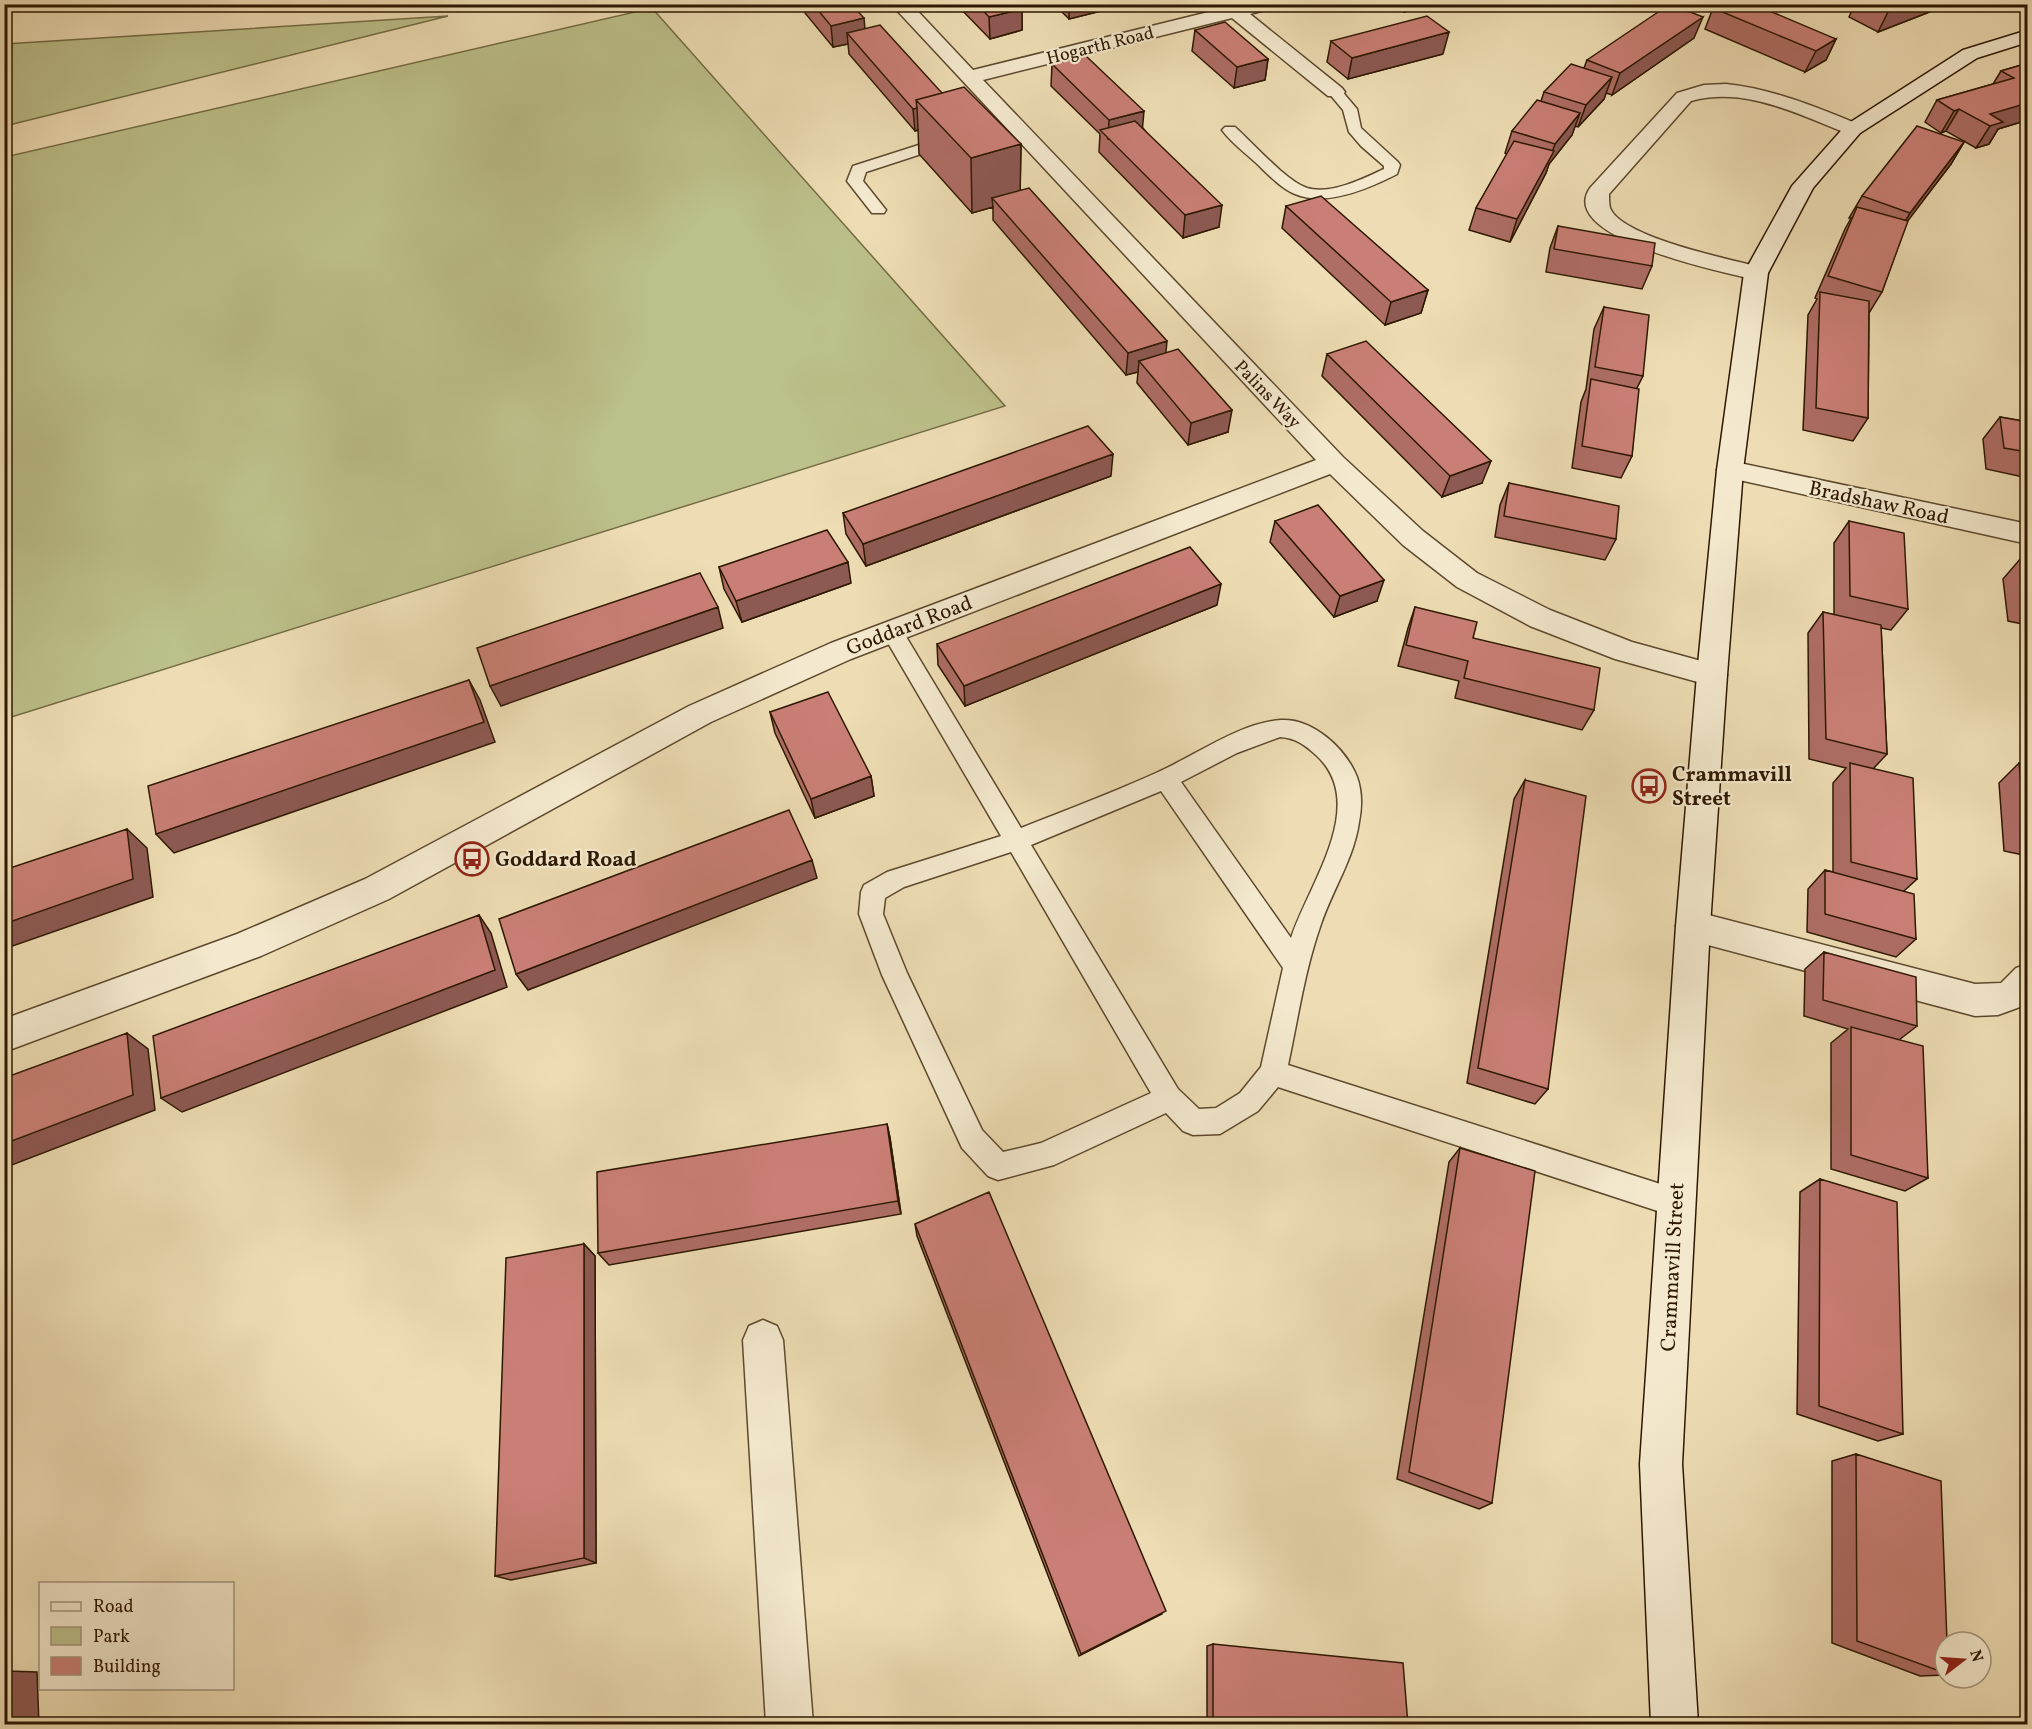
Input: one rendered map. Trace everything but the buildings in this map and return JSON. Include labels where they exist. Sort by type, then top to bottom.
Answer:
[{"type":"street","name":"Palins Way","points":[[900,4],[969,76],[1004,124],[1334,464],[1413,538],[1467,580],[1558,625],[1625,651],[1712,675]]},
{"type":"street","name":"Hogarth Road","points":[[969,76],[1266,4]]},
{"type":"street","points":[[1236,12],[1335,92]]},
{"type":"street","name":"Crammavill Street","points":[[1674,1725],[1661,1464],[1693,926],[1712,675],[1730,470],[1756,273],[1803,186],[1853,129],[1971,54],[2028,36]]},
{"type":"street","points":[[1756,273],[1642,242],[1613,226],[1600,211],[1598,193],[1684,97],[1700,90],[1729,89],[1753,93],[1853,129]]},
{"type":"street","name":"Goddard Road","points":[[4,1036],[249,945],[377,889],[700,714],[841,651],[1334,464]]},
{"type":"street","name":"Bradshaw Road","points":[[1730,470],[2028,534]]},
{"type":"street","points":[[1693,926],[1975,1000],[1994,1001],[2010,997],[2028,979]]},
{"type":"street","points":[[764,1340],[790,1725]]},
{"type":"lane","points":[[1230,130],[1285,179],[1299,190],[1310,193],[1335,192],[1391,171],[1392,165],[1366,143],[1354,129],[1350,109],[1335,92]]},
{"type":"lane","points":[[878,210],[855,181],[859,169],[964,136]]},
{"type":"lane","points":[[892,631],[1018,840],[1169,1098],[1193,1122],[1220,1121],[1248,1102],[1273,1073],[1296,966],[1313,909],[1341,851],[1348,821],[1351,791],[1338,761],[1316,742],[1291,728],[1264,733],[1233,745],[1166,779],[1018,840],[896,879],[873,892],[871,914],[895,975],[972,1139],[998,1167],[1044,1156],[1169,1098]]},
{"type":"lane","points":[[1166,779],[1296,966]]},
{"type":"lane","points":[[1273,1073],[1676,1203]]},
{"type":"green space","points":[[652,8],[1005,406],[5,719],[5,157]]},
{"type":"green space","points":[[448,16],[5,126],[5,44]]},
{"type":"place","name":"Crammavill Street","points":[[1649,786]]},
{"type":"place","name":"Goddard Road","points":[[472,859]]}]
